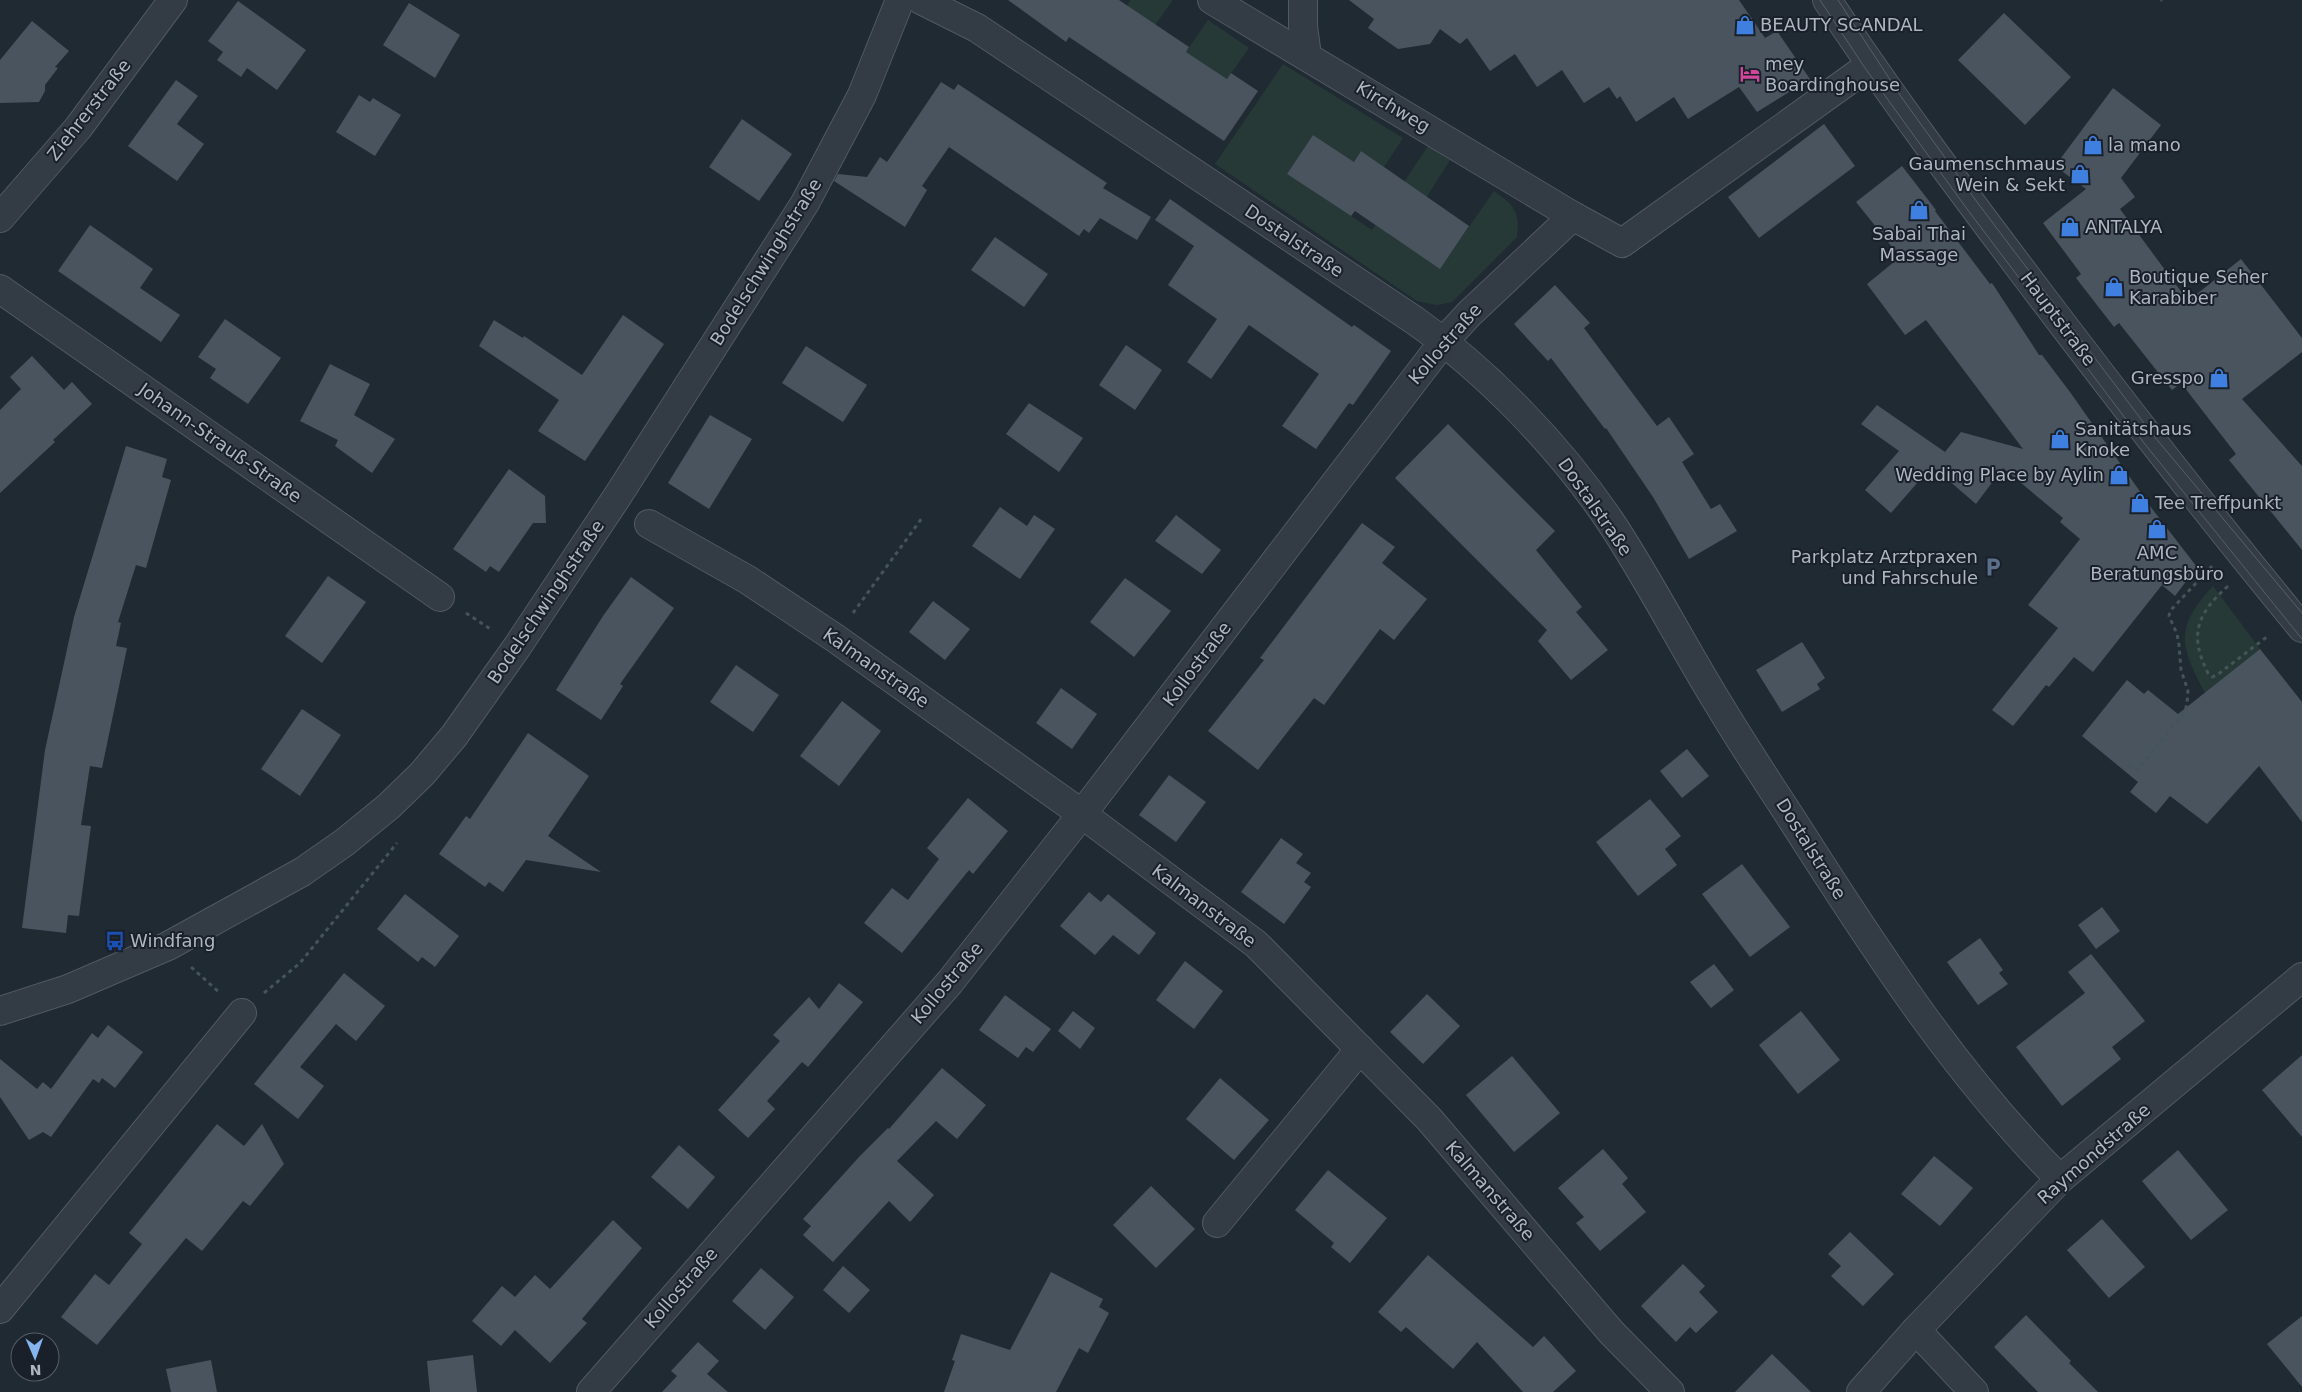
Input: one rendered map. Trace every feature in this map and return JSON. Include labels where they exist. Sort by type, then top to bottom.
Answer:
[{"type":"street","name":"Ziehrerstraße","points":[[0,218],[78,128],[173,0]]},
{"type":"street","name":"Bodelschwinghstraße","points":[[0,1011],[68,989],[168,946],[302,872],[345,842],[389,806],[422,774],[454,736],[517,647],[617,498],[805,203],[838,145],[862,95],[900,0]]},
{"type":"street","name":"Dostalstraße","points":[[921,0],[977,28],[1444,341],[1508,400],[1571,468],[1611,523],[1721,708],[1849,909],[1960,1067],[2022,1141],[2060,1179]]},
{"type":"street","name":"Kirchweg","points":[[1212,0],[1573,216]]},
{"type":"street","points":[[1303,0],[1303,26],[1307,56]]},
{"type":"street","name":"Hauptstraße","points":[[1828,0],[1870,64],[1973,206],[2149,440],[2298,615]]},
{"type":"street","points":[[1573,216],[1622,242],[1870,64]]},
{"type":"street","name":"Kollostraße","points":[[591,1392],[950,982],[1082,814],[1444,341],[1469,314],[1573,216]]},
{"type":"street","name":"Johann-Strauß-Straße","points":[[0,289],[440,597]]},
{"type":"street","name":"Kalmanstraße","points":[[649,524],[748,580],[835,638],[1082,814],[1256,944],[1428,1120],[1611,1332],[1670,1392]]},
{"type":"street","name":"Raymondstraße","points":[[1861,1392],[1916,1330],[2060,1179],[2302,977]]},
{"type":"street","points":[[0,1309],[242,1012]]},
{"type":"street","points":[[1217,1222],[1360,1049]]},
{"type":"street","points":[[1916,1330],[1974,1392]]},
{"type":"path","points":[[835,638],[922,518]]},
{"type":"path","points":[[2130,764],[2137,770],[2185,712],[2188,691],[2181,670],[2177,634],[2169,616],[2170,612],[2213,566]]},
{"type":"path","points":[[2228,586],[2212,601],[2200,619],[2198,641],[2208,673],[2212,676],[2217,675],[2268,636]]},
{"type":"path","points":[[440,597],[517,647]]},
{"type":"path","points":[[168,946],[242,1012],[300,963],[400,838]]},
{"type":"green space","points":[[1131,0],[1173,0],[1155,25],[1118,18]]},
{"type":"green space","points":[[1208,20],[1249,48],[1227,79],[1186,52]]},
{"type":"green space","points":[[1283,64],[1403,138],[1384,167],[1361,151],[1354,162],[1313,135],[1287,174],[1372,230],[1428,146],[1450,160],[1426,198],[1388,234],[1440,268],[1494,191],[1511,205],[1516,215],[1517,237],[1452,302],[1437,305],[1417,301],[1215,164]]},
{"type":"green space","points":[[2213,586],[2260,649],[2205,693],[2190,662],[2185,637],[2192,613]]},
{"type":"building","points":[[1008,0],[1119,0],[1189,47],[1186,52],[1227,79],[1231,73],[1258,91],[1224,141],[1069,37],[1066,42]]},
{"type":"building","points":[[1349,0],[1739,0],[1765,38],[1777,31],[1810,79],[1757,112],[1739,87],[1688,119],[1674,97],[1636,122],[1620,96],[1617,99],[1609,87],[1584,103],[1562,70],[1537,87],[1515,54],[1490,71],[1467,38],[1460,44],[1440,29],[1430,44],[1398,49],[1368,28],[1374,19]]},
{"type":"building","points":[[238,1],[306,50],[277,90],[247,68],[241,77],[217,60],[223,52],[208,41]]},
{"type":"building","points":[[409,3],[460,35],[435,78],[383,45]]},
{"type":"building","points":[[2004,13],[2071,77],[2025,125],[1958,60]]},
{"type":"building","points":[[32,21],[69,51],[55,67],[58,68],[45,85],[45,91],[39,102],[0,103],[0,60]]},
{"type":"building","points":[[176,80],[198,96],[177,124],[204,144],[177,181],[128,146]]},
{"type":"building","points":[[941,82],[954,90],[958,84],[1107,183],[1103,188],[1151,217],[1137,240],[1100,218],[1089,233],[1084,229],[1079,236],[949,147],[922,186],[927,190],[905,227],[834,181],[838,174],[867,177],[880,157],[887,162]]},
{"type":"building","points":[[2113,88],[2161,125],[2121,178],[2135,197],[2120,209],[2188,301],[2241,259],[2302,338],[2302,352],[2242,399],[2302,466],[2302,550],[2229,460],[2236,454],[2181,383],[2172,390],[2119,323],[2114,327],[2076,278],[2081,274],[2043,223],[2086,189],[2055,166]]},
{"type":"building","points":[[359,95],[370,102],[373,98],[401,115],[375,156],[336,132]]},
{"type":"building","points":[[742,119],[792,154],[759,201],[709,167]]},
{"type":"building","points":[[1824,124],[1855,166],[1759,238],[1728,197]]},
{"type":"building","points":[[1313,135],[1354,162],[1361,151],[1469,226],[1440,269],[1355,211],[1351,216],[1287,174]]},
{"type":"building","points":[[1902,166],[1990,284],[1992,283],[2039,355],[2042,355],[2070,392],[2153,510],[2197,567],[2175,596],[2162,585],[2093,672],[2074,657],[2049,687],[2046,685],[2013,726],[1992,710],[2058,628],[2028,605],[2080,539],[2060,522],[2063,518],[2003,468],[1976,504],[1932,466],[1891,513],[1865,490],[1899,451],[1861,424],[1877,405],[1945,452],[1961,432],[2023,449],[1926,320],[1905,335],[1867,284],[1900,257],[1856,202]]},
{"type":"building","points":[[1170,199],[1352,327],[1354,325],[1391,351],[1353,405],[1349,403],[1316,449],[1282,426],[1319,374],[1249,325],[1211,379],[1187,362],[1217,319],[1168,285],[1194,246],[1155,220]]},
{"type":"building","points":[[90,225],[153,269],[140,288],[180,315],[161,342],[58,271]]},
{"type":"building","points":[[995,237],[1048,274],[1024,307],[971,270]]},
{"type":"building","points":[[1555,285],[1590,323],[1584,328],[1657,426],[1669,417],[1694,454],[1682,462],[1711,509],[1720,504],[1737,531],[1689,559],[1653,497],[1606,428],[1551,358],[1548,361],[1514,324]]},
{"type":"building","points":[[623,315],[664,344],[585,461],[538,431],[559,400],[479,346],[494,320],[523,338],[524,336],[582,375]]},
{"type":"building","points":[[225,319],[281,358],[248,404],[210,378],[216,369],[198,357]]},
{"type":"building","points":[[1126,345],[1162,370],[1135,410],[1099,385]]},
{"type":"building","points":[[806,346],[867,385],[843,422],[782,383]]},
{"type":"building","points":[[32,356],[64,390],[72,382],[92,404],[53,440],[55,442],[0,493],[0,410],[21,389],[10,377]]},
{"type":"building","points":[[330,364],[370,384],[354,415],[395,439],[372,473],[335,446],[338,440],[300,421]]},
{"type":"building","points":[[1029,403],[1083,438],[1059,472],[1006,434]]},
{"type":"building","points":[[710,415],[752,439],[709,509],[668,483]]},
{"type":"building","points":[[1448,424],[1555,531],[1536,550],[1582,607],[1576,612],[1608,650],[1571,680],[1538,641],[1547,630],[1395,478]]},
{"type":"building","points":[[126,446],[167,459],[162,477],[171,480],[146,568],[136,565],[118,622],[121,623],[116,646],[127,648],[102,768],[90,766],[81,825],[91,826],[79,916],[68,915],[66,933],[22,928],[45,750],[74,617]]},
{"type":"building","points":[[509,469],[545,496],[546,523],[533,523],[499,572],[490,566],[486,572],[453,549]]},
{"type":"building","points":[[1000,507],[1027,526],[1034,515],[1055,529],[1020,579],[972,546]]},
{"type":"building","points":[[1176,515],[1221,550],[1202,574],[1155,541]]},
{"type":"building","points":[[1362,523],[1395,547],[1382,563],[1427,599],[1394,640],[1380,629],[1324,705],[1314,698],[1258,770],[1208,731],[1264,660],[1260,658]]},
{"type":"building","points":[[328,576],[366,602],[322,663],[285,636]]},
{"type":"building","points":[[631,577],[674,608],[620,684],[623,686],[601,720],[556,690],[603,616]]},
{"type":"building","points":[[1125,578],[1171,611],[1134,657],[1090,622]]},
{"type":"building","points":[[933,601],[970,629],[945,660],[909,632]]},
{"type":"building","points":[[1802,642],[1825,678],[1817,684],[1820,689],[1782,712],[1756,670]]},
{"type":"building","points":[[2260,649],[2302,702],[2302,822],[2259,766],[2207,824],[2170,796],[2156,813],[2130,792],[2138,782],[2082,736],[2127,680],[2144,694],[2148,690],[2178,714]]},
{"type":"building","points":[[736,665],[779,695],[753,732],[710,702]]},
{"type":"building","points":[[1061,688],[1097,714],[1072,749],[1036,723]]},
{"type":"building","points":[[842,701],[881,731],[839,786],[800,756]]},
{"type":"building","points":[[302,709],[341,735],[300,796],[261,769]]},
{"type":"building","points":[[528,733],[589,776],[548,836],[601,872],[526,860],[503,892],[489,882],[485,887],[439,854],[466,816],[470,819]]},
{"type":"building","points":[[1687,749],[1709,776],[1682,798],[1660,771]]},
{"type":"building","points":[[1169,775],[1206,802],[1176,842],[1139,815]]},
{"type":"building","points":[[968,798],[1008,831],[973,874],[969,870],[902,953],[864,923],[892,888],[908,900],[939,859],[927,848]]},
{"type":"building","points":[[1650,799],[1681,836],[1665,849],[1677,865],[1638,896],[1596,842]]},
{"type":"building","points":[[1281,838],[1303,854],[1296,863],[1311,873],[1304,882],[1311,887],[1284,924],[1241,892]]},
{"type":"building","points":[[1742,864],[1790,927],[1750,957],[1702,894]]},
{"type":"building","points":[[1089,892],[1101,902],[1108,894],[1156,933],[1139,955],[1113,935],[1095,955],[1060,926]]},
{"type":"building","points":[[405,894],[459,936],[435,967],[422,957],[418,962],[377,929]]},
{"type":"building","points":[[2102,907],[2120,931],[2096,949],[2078,925]]},
{"type":"building","points":[[1980,938],[2003,970],[1999,973],[2008,984],[1978,1005],[1947,962]]},
{"type":"building","points":[[2091,954],[2145,1021],[2112,1047],[2121,1059],[2062,1106],[2016,1047],[2085,993],[2068,972]]},
{"type":"building","points":[[1185,961],[1223,991],[1194,1029],[1156,1000]]},
{"type":"building","points":[[1714,964],[1734,990],[1711,1008],[1690,982]]},
{"type":"building","points":[[344,973],[385,1006],[356,1041],[336,1024],[300,1067],[324,1086],[298,1119],[254,1084]]},
{"type":"building","points":[[839,983],[863,1002],[808,1067],[802,1062],[767,1101],[775,1109],[748,1138],[718,1110],[780,1041],[773,1035],[809,997],[819,1009]]},
{"type":"building","points":[[1427,994],[1460,1026],[1423,1064],[1390,1032]]},
{"type":"building","points":[[1005,995],[1051,1029],[1033,1052],[1026,1047],[1018,1058],[979,1030]]},
{"type":"building","points":[[1073,1011],[1095,1028],[1080,1049],[1058,1031]]},
{"type":"building","points":[[1801,1011],[1840,1060],[1798,1094],[1759,1045]]},
{"type":"building","points":[[108,1025],[143,1052],[115,1088],[102,1078],[99,1083],[93,1079],[51,1137],[43,1132],[29,1140],[0,1097],[0,1059],[37,1089],[43,1082],[51,1089],[92,1033],[98,1038]]},
{"type":"building","points":[[2302,1055],[2302,1137],[2262,1090]]},
{"type":"building","points":[[1512,1056],[1560,1113],[1514,1152],[1466,1095]]},
{"type":"building","points":[[942,1068],[986,1105],[957,1139],[936,1121],[897,1161],[934,1195],[910,1222],[889,1201],[833,1262],[803,1235],[811,1226],[803,1219],[859,1157],[889,1129]]},
{"type":"building","points":[[1220,1078],[1269,1120],[1234,1160],[1186,1119]]},
{"type":"building","points":[[217,1124],[244,1146],[262,1124],[284,1164],[250,1206],[243,1201],[202,1251],[186,1238],[97,1345],[61,1317],[95,1274],[109,1285],[142,1244],[129,1233]]},
{"type":"building","points":[[679,1145],[715,1177],[688,1209],[651,1177]]},
{"type":"building","points":[[1603,1149],[1628,1178],[1622,1184],[1646,1212],[1600,1251],[1576,1223],[1584,1217],[1558,1188]]},
{"type":"building","points":[[2178,1150],[2228,1210],[2191,1240],[2142,1181]]},
{"type":"building","points":[[1934,1156],[1973,1188],[1940,1226],[1901,1194]]},
{"type":"building","points":[[1328,1170],[1387,1218],[1350,1263],[1331,1247],[1334,1243],[1295,1210]]},
{"type":"building","points":[[1151,1186],[1195,1229],[1156,1268],[1113,1225]]},
{"type":"building","points":[[2102,1219],[2145,1267],[2109,1298],[2067,1250]]},
{"type":"building","points":[[613,1220],[642,1248],[582,1319],[587,1323],[550,1363],[515,1330],[501,1346],[472,1321],[502,1286],[515,1297],[535,1275],[550,1289]]},
{"type":"building","points":[[1850,1232],[1894,1274],[1863,1306],[1831,1276],[1841,1266],[1828,1254]]},
{"type":"building","points":[[1428,1255],[1533,1347],[1544,1336],[1576,1371],[1553,1392],[1523,1392],[1477,1342],[1453,1369],[1406,1327],[1401,1332],[1378,1312]]},
{"type":"building","points":[[1683,1264],[1705,1286],[1699,1292],[1718,1312],[1696,1333],[1690,1327],[1676,1342],[1641,1306]]},
{"type":"building","points":[[843,1266],[870,1290],[849,1313],[823,1290]]},
{"type":"building","points":[[761,1268],[794,1297],[765,1330],[732,1301]]},
{"type":"building","points":[[1051,1272],[1103,1299],[1099,1307],[1109,1313],[1088,1353],[1079,1348],[1056,1392],[944,1392],[955,1361],[952,1360],[961,1334],[1010,1350]]},
{"type":"building","points":[[2026,1315],[2098,1392],[2038,1392],[1994,1347]]},
{"type":"building","points":[[2302,1316],[2302,1387],[2267,1344]]},
{"type":"building","points":[[698,1342],[719,1361],[707,1374],[728,1392],[662,1392],[677,1376],[671,1371]]},
{"type":"building","points":[[1772,1354],[1811,1392],[1735,1392]]},
{"type":"building","points":[[473,1355],[477,1392],[430,1392],[427,1361]]},
{"type":"building","points":[[211,1360],[217,1392],[171,1392],[166,1369]]},
{"type":"tram line","points":[[1820,0],[1865,68],[1967,209],[2144,443],[2302,639]]},
{"type":"tram line","points":[[1838,0],[1902,98],[1977,202],[2153,435],[2302,613]]},
{"type":"place","name":"BEAUTY SCANDAL","points":[[1745,25]]},
{"type":"place","name":"mey Boardinghouse","points":[[1750,74]]},
{"type":"place","name":"la mano","points":[[2093,145]]},
{"type":"place","name":"Gaumenschmaus Wein & Sekt","points":[[2080,174]]},
{"type":"place","name":"Sabai Thai Massage","points":[[1919,210]]},
{"type":"place","name":"ANTALYA","points":[[2070,227]]},
{"type":"place","name":"Boutique Seher Karabiber","points":[[2114,287]]},
{"type":"place","name":"Gresspo","points":[[2219,378]]},
{"type":"place","name":"Sanitätshaus Knoke","points":[[2060,439]]},
{"type":"place","name":"Wedding Place by Aylin","points":[[2119,475]]},
{"type":"place","name":"Tee Treffpunkt","points":[[2140,503]]},
{"type":"place","name":"AMC Beratungsbüro","points":[[2157,529]]},
{"type":"place","name":"Parkplatz Arztpraxen und Fahrschule","points":[[1993,567]]},
{"type":"place","name":"Windfang","points":[[115,941]]}]
